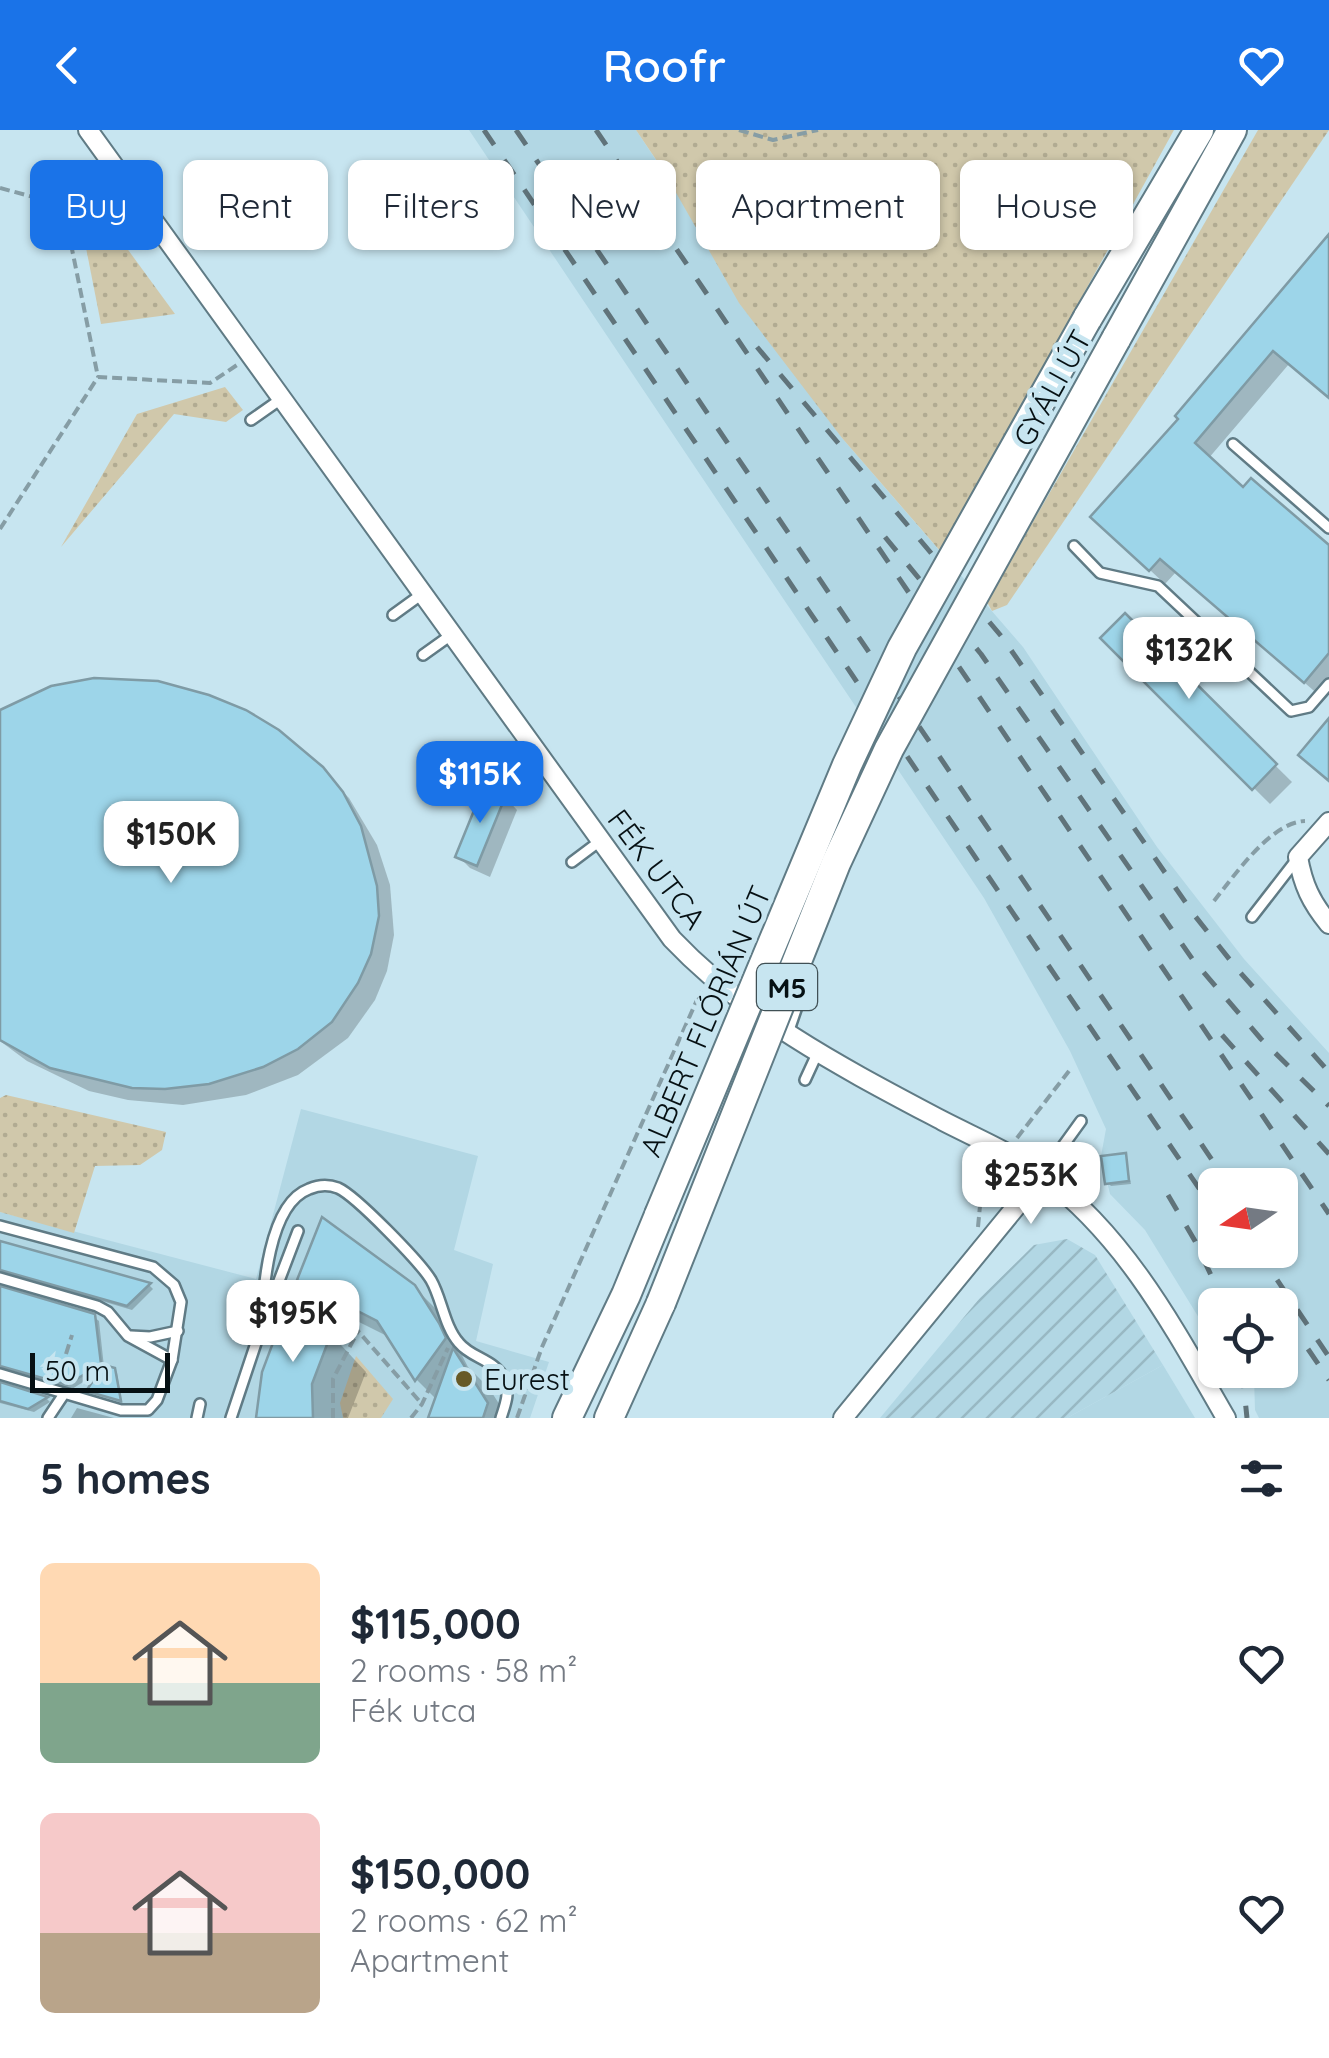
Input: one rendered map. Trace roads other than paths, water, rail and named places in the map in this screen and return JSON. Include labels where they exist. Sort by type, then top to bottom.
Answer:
[{"type":"main road","name":"GYÁLI ÚT","points":[[902,648],[1199,130]]},
{"type":"main road","name":"GYÁLI ÚT","points":[[929,678],[1232,130]]},
{"type":"main road","name":"ALBERT FLÓRIÁN ÚT","points":[[567,1418],[626,1295],[847,765],[902,648]]},
{"type":"main road","name":"ALBERT FLÓRIÁN ÚT","points":[[610,1418],[661,1303],[836,863],[889,749],[929,678]]},
{"type":"street","name":"FÉK UTCA","points":[[88,130],[672,939],[708,976],[787,1036],[1042,1175],[1119,1246],[1173,1326],[1226,1418]]},
{"type":"street","points":[[1320,821],[1298,856],[1302,883],[1311,903],[1329,924]]},
{"type":"street","points":[[843,1418],[1042,1175]]},
{"type":"lane","points":[[251,420],[281,398]]},
{"type":"lane","points":[[1233,444],[1329,528]]},
{"type":"lane","points":[[1074,546],[1100,572],[1158,586],[1291,711],[1309,707],[1329,684]]},
{"type":"lane","points":[[394,615],[422,594]]},
{"type":"lane","points":[[423,656],[451,635]]},
{"type":"lane","points":[[572,862],[600,841]]},
{"type":"lane","points":[[1252,917],[1298,856]]},
{"type":"lane","points":[[787,1036],[801,995]]},
{"type":"lane","points":[[805,1080],[817,1054]]},
{"type":"lane","points":[[1042,1175],[1080,1121]]},
{"type":"lane","points":[[260,1328],[264,1277],[281,1218],[302,1192],[322,1185],[342,1190],[420,1265],[436,1289],[460,1344],[504,1377],[507,1399],[500,1418]]},
{"type":"lane","points":[[0,1226],[153,1267],[174,1286],[181,1302],[172,1360],[158,1400],[148,1410],[120,1410],[0,1374]]},
{"type":"lane","points":[[231,1418],[260,1328],[298,1231]]},
{"type":"lane","points":[[0,1278],[98,1306],[128,1336],[172,1360]]},
{"type":"lane","points":[[128,1336],[150,1338],[178,1331]]},
{"type":"lane","points":[[48,1418],[64,1394]]},
{"type":"lane","points":[[196,1418],[200,1404]]},
{"type":"railway","points":[[484,130],[1198,1187]]},
{"type":"railway","points":[[516,130],[1218,1168]]},
{"type":"railway","points":[[596,130],[1329,1214]]},
{"type":"railway","points":[[757,347],[1002,637],[1195,916],[1329,1072]]},
{"type":"railway","points":[[885,537],[981,654],[1193,960],[1261,1039],[1329,1106]]},
{"type":"railway","points":[[1222,1035],[1329,1154]]},
{"type":"railway","points":[[1168,1195],[1217,1288]]},
{"type":"railway","points":[[1269,1268],[1329,1357]]},
{"type":"railway","points":[[1308,1349],[1329,1380]]},
{"type":"railway","points":[[1244,1388],[1247,1418]]},
{"type":"place","name":"Eurest","points":[[464,1379]]}]
